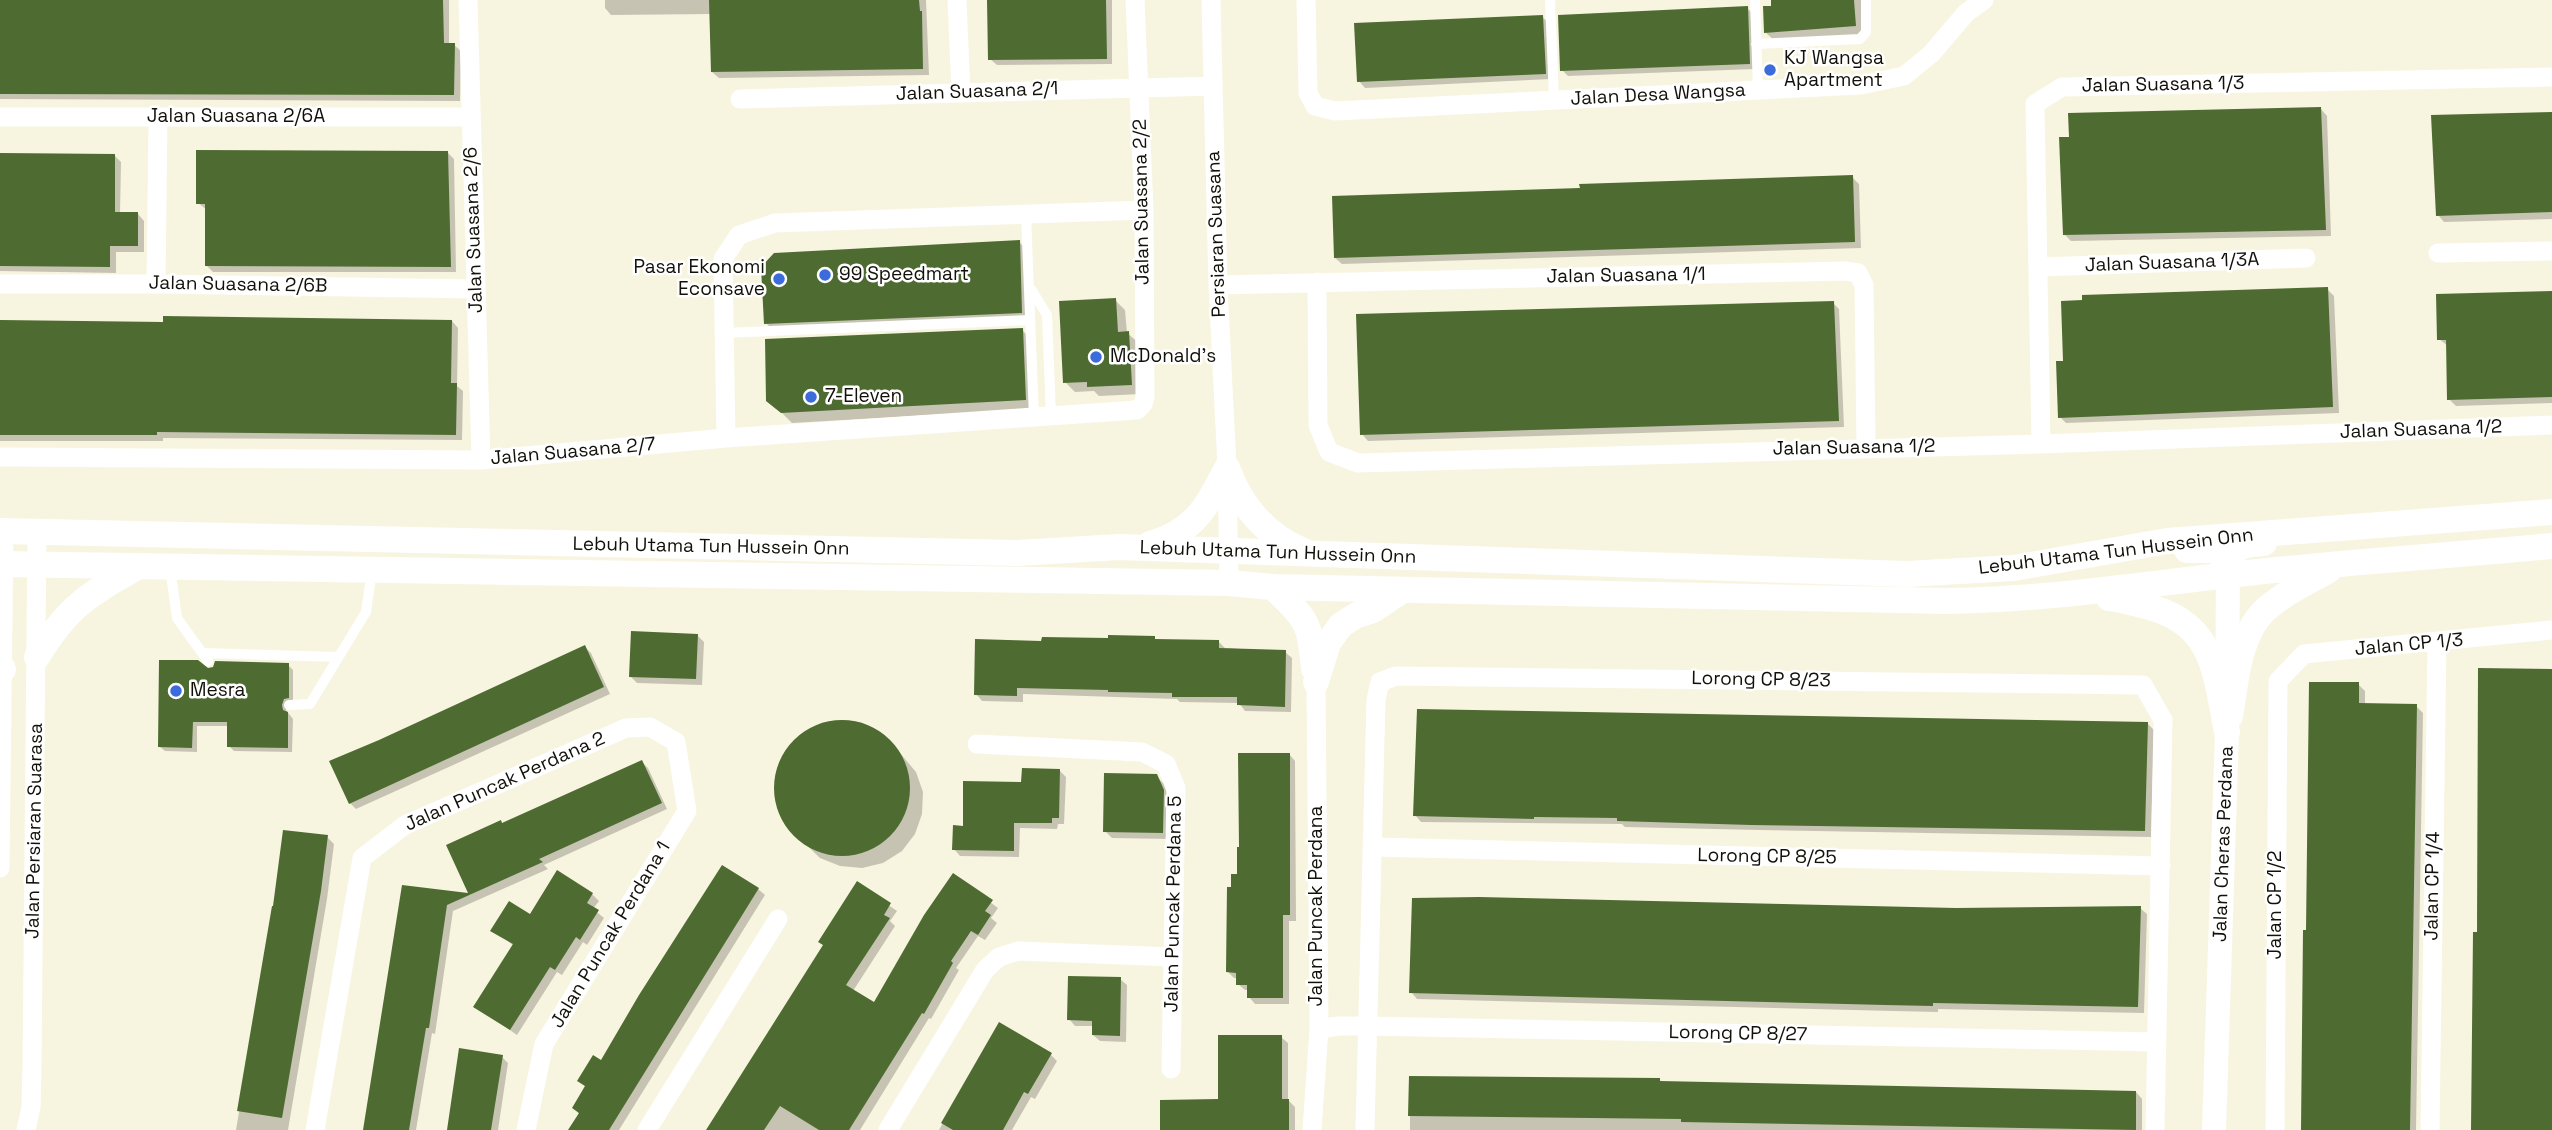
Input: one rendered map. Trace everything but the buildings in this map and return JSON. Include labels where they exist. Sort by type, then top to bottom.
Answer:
[{"type":"main road","points":[[1137,547],[1164,540],[1185,530],[1207,507],[1227,468]]},
{"type":"main road","points":[[1227,468],[1234,485],[1254,516],[1280,540],[1313,555]]},
{"type":"main road","name":"Lebuh Utama Tun Hussein Onn","points":[[2,531],[1017,554],[1137,547],[1907,574],[2014,568],[2166,541],[2552,512]]},
{"type":"main road","points":[[2109,553],[2123,557],[2199,548],[2213,550],[2228,566],[2234,550],[2247,544],[2322,538],[2360,526]]},
{"type":"main road","name":"Lebuh Utama Tun Hussein Onn","points":[[2,564],[1229,583],[1273,587],[2006,601],[2072,595],[2228,566],[2339,565],[2552,546]]},
{"type":"main road","points":[[37,657],[54,629],[72,608],[90,594],[140,565]]},
{"type":"main road","points":[[2227,732],[2239,663],[2247,636],[2263,612],[2291,592],[2339,565]]},
{"type":"main road","points":[[1273,587],[1301,615],[1311,634],[1316,682]]},
{"type":"main road","points":[[1316,682],[1328,643],[1341,625],[1357,615],[1373,610],[1403,590]]},
{"type":"main road","points":[[2072,595],[2130,602],[2164,610],[2186,623],[2201,639],[2212,660],[2227,732]]},
{"type":"street","name":"Jalan Suasana 2/6","points":[[468,0],[481,460]]},
{"type":"street","points":[[957,0],[961,93]]},
{"type":"street","name":"Jalan Suasana 2/2","points":[[1135,0],[1144,210],[1143,404]]},
{"type":"street","name":"Persiaran Suasana","points":[[1211,0],[1229,583]]},
{"type":"street","name":"Jalan Desa Wangsa","points":[[1306,0],[1308,93],[1315,106],[1335,111],[1861,85],[1904,76],[1931,54],[1966,13],[1984,0]]},
{"type":"street","name":"Jalan Suasana 1/3","points":[[2041,444],[2035,104],[2062,87],[2552,77]]},
{"type":"street","name":"Jalan Suasana 2/1","points":[[740,99],[1213,86]]},
{"type":"street","name":"Jalan Suasana 2/6A","points":[[0,117],[471,117]]},
{"type":"street","points":[[156,284],[158,117]]},
{"type":"street","points":[[726,438],[723,260],[739,235],[775,223],[1144,210]]},
{"type":"street","points":[[2438,253],[2552,251]]},
{"type":"street","name":"Jalan Suasana 1/3A","points":[[2038,267],[2306,258]]},
{"type":"street","name":"Jalan Suasana 1/1","points":[[1218,285],[1844,271],[1858,273],[1864,285],[1866,447]]},
{"type":"street","name":"Jalan Suasana 1/2","points":[[1317,282],[1318,425],[1329,452],[1358,463],[2041,444],[2552,425]]},
{"type":"street","name":"Jalan Suasana 2/6B","points":[[0,284],[476,289]]},
{"type":"street","name":"Jalan Suasana 2/7","points":[[0,457],[481,460],[726,438],[1137,410],[1143,404]]},
{"type":"street","name":"Jalan Persiaran Suarasa","points":[[0,868],[2,531]]},
{"type":"street","name":"Jalan Persiaran Suarasa","points":[[26,1130],[31,1107],[32,1066],[37,532]]},
{"type":"street","name":"Jalan Cheras Perdana","points":[[2214,1130],[2227,732],[2228,566]]},
{"type":"street","name":"Jalan CP 1/3","points":[[2278,681],[2304,654],[2552,630]]},
{"type":"street","name":"Jalan CP 1/4","points":[[2430,1130],[2437,642]]},
{"type":"street","name":"Lorong CP 8/23","points":[[1374,847],[1376,700],[1380,682],[1396,676],[2143,685],[2163,720],[2161,866]]},
{"type":"street","name":"Jalan CP 1/2","points":[[2275,1130],[2278,681]]},
{"type":"street","name":"Jalan Puncak Perdana","points":[[1312,1130],[1318,1029],[1316,682]]},
{"type":"street","name":"Jalan Puncak Perdana 2","points":[[315,1130],[362,858],[405,825],[626,728],[650,727],[676,742]]},
{"type":"street","name":"Jalan Puncak Perdana 1","points":[[526,1130],[544,1044],[687,810],[676,742]]},
{"type":"street","name":"Jalan Puncak Perdana 5","points":[[977,744],[1142,752],[1166,764],[1176,788],[1171,1069]]},
{"type":"street","points":[[1366,1130],[1374,847]]},
{"type":"street","name":"Lorong CP 8/25","points":[[1374,847],[2161,866]]},
{"type":"street","points":[[2155,1130],[2161,866]]},
{"type":"street","points":[[648,1130],[778,919]]},
{"type":"street","points":[[888,1130],[985,970],[999,957],[1018,951],[1173,957]]},
{"type":"street","name":"Lorong CP 8/27","points":[[1318,1029],[1369,1026],[2157,1042]]},
{"type":"lane","points":[[1550,0],[1554,100]]},
{"type":"lane","points":[[1755,0],[1758,90]]},
{"type":"lane","points":[[1756,44],[1860,39],[1866,32],[1866,0]]},
{"type":"lane","points":[[1026,214],[1030,320],[1042,417]]},
{"type":"lane","points":[[1029,286],[1047,314],[1042,417]]},
{"type":"lane","points":[[724,333],[1030,320]]},
{"type":"lane","points":[[169,566],[177,618],[206,657],[337,657]]},
{"type":"lane","points":[[289,705],[310,704],[366,612],[372,569]]},
{"type":"place","name":"KJ Wangsa Apartment","points":[[1770,70]]},
{"type":"place","name":"99 Speedmart","points":[[825,275]]},
{"type":"place","name":"Pasar Ekonomi Econsave","points":[[779,279]]},
{"type":"place","name":"McDonald's","points":[[1096,357]]},
{"type":"place","name":"7-Eleven","points":[[811,397]]},
{"type":"place","name":"Mesra","points":[[176,691]]}]
